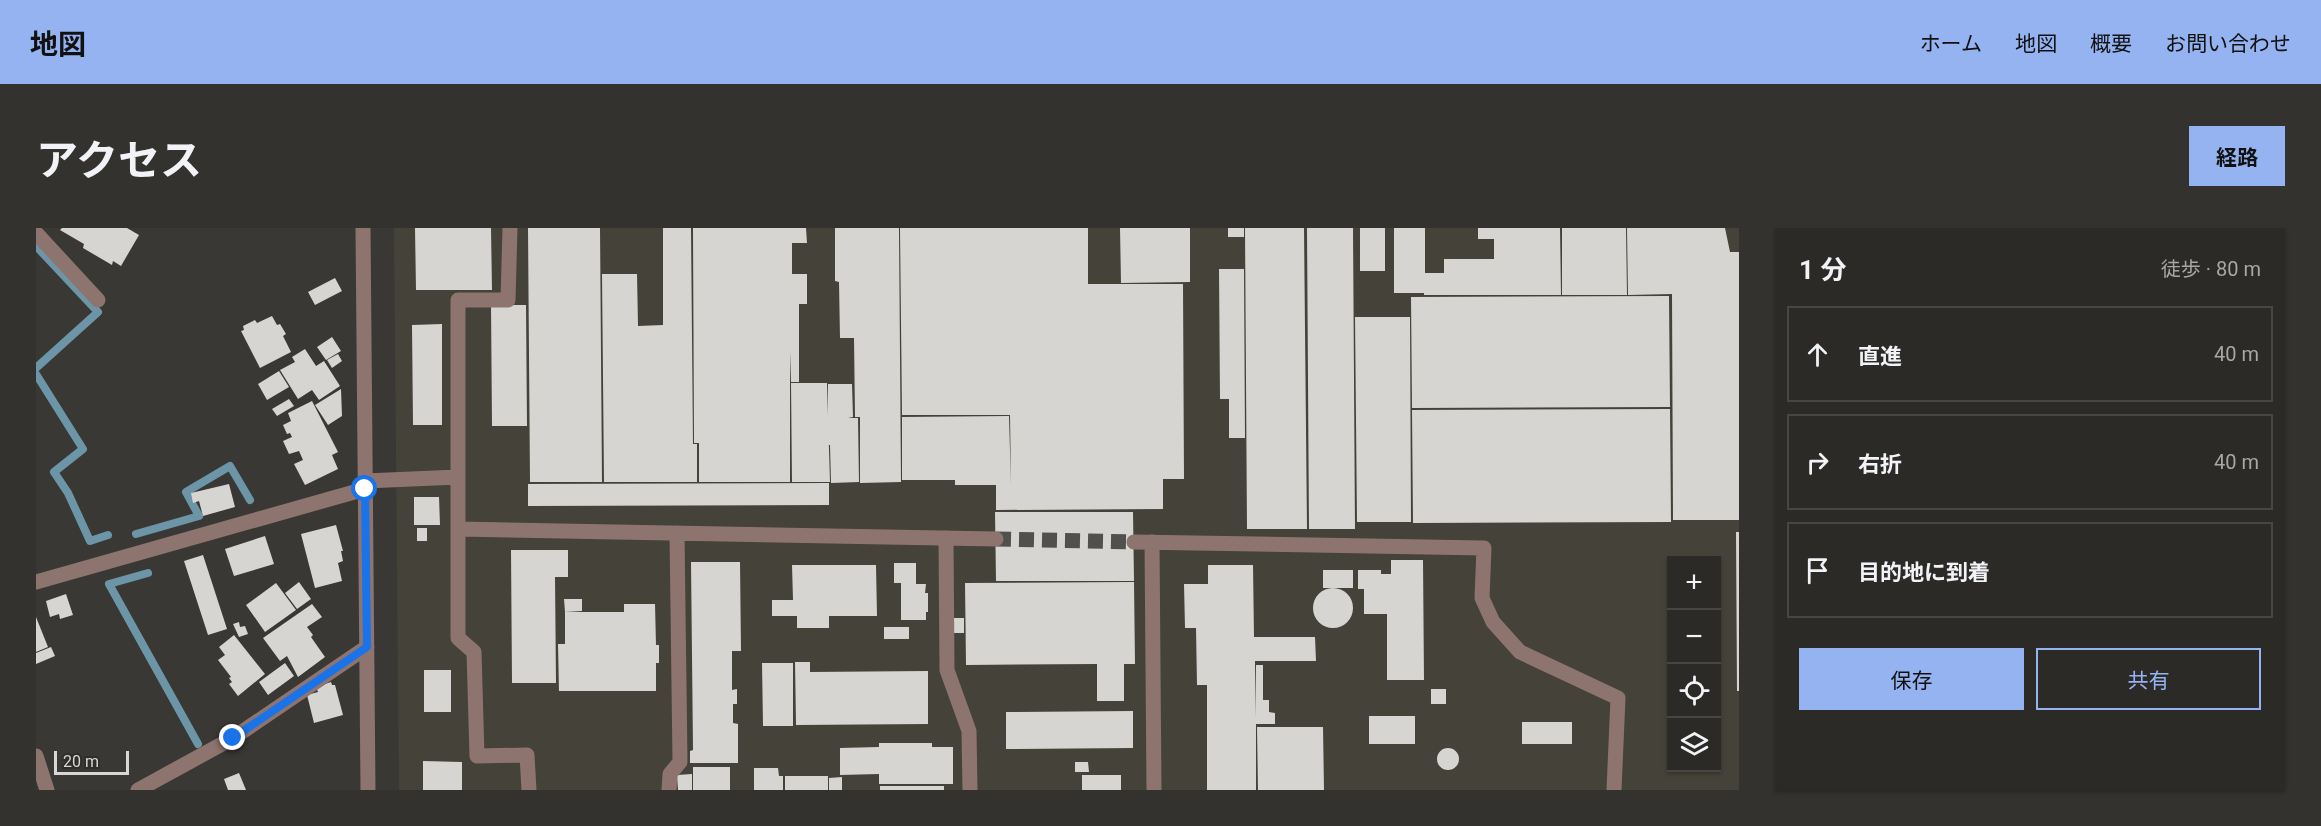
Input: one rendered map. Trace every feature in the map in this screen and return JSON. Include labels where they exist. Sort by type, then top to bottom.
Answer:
[{"type":"street","points":[[363,228],[368,790]]},
{"type":"street","points":[[510,228],[508,300],[458,300],[458,638],[474,652],[477,756],[528,754],[529,790]]},
{"type":"street","points":[[36,233],[98,300]]},
{"type":"street","points":[[36,582],[365,485],[458,477]]},
{"type":"street","points":[[458,529],[996,539]]},
{"type":"street","points":[[669,790],[670,774],[680,762],[677,533]]},
{"type":"street","points":[[946,538],[947,670],[969,731],[970,790]]},
{"type":"street","points":[[1134,542],[1484,548],[1482,598],[1493,622],[1520,652],[1618,698],[1614,790]]},
{"type":"street","points":[[1152,542],[1154,790]]},
{"type":"street","points":[[138,790],[233,738],[367,647]]},
{"type":"street","points":[[36,756],[46,790]]},
{"type":"shaded area","points":[[394,228],[1739,228],[1739,790],[399,790]]},
{"type":"building","points":[[62,228],[127,228],[139,235],[121,266],[113,261],[112,265],[83,248],[84,244],[60,230]]},
{"type":"building","points":[[415,228],[491,228],[492,290],[416,290]]},
{"type":"building","points":[[528,228],[600,228],[602,482],[530,482]]},
{"type":"building","points":[[663,228],[691,228],[693,444],[697,444],[697,482],[604,482],[602,274],[637,274],[638,326],[663,325]]},
{"type":"building","points":[[693,228],[806,228],[807,243],[792,243],[792,274],[807,274],[807,304],[799,304],[799,382],[791,382],[790,352],[790,482],[699,482],[699,443],[694,443]]},
{"type":"building","points":[[835,228],[899,228],[901,482],[860,483],[860,417],[855,417],[854,338],[840,338],[839,282],[835,281]]},
{"type":"building","points":[[900,228],[1088,228],[1088,284],[1183,284],[1184,479],[1163,479],[1163,509],[996,510],[996,485],[955,485],[955,480],[902,480],[902,417],[1009,416],[1011,485],[1010,415],[902,415]]},
{"type":"building","points":[[1120,228],[1190,228],[1190,282],[1121,283]]},
{"type":"building","points":[[1228,228],[1244,228],[1244,237],[1228,237]]},
{"type":"building","points":[[1245,228],[1304,228],[1307,529],[1247,529]]},
{"type":"building","points":[[1307,228],[1353,228],[1355,529],[1309,529]]},
{"type":"building","points":[[1360,228],[1385,228],[1385,271],[1360,271]]},
{"type":"building","points":[[1394,228],[1425,228],[1425,273],[1444,273],[1444,259],[1494,259],[1494,239],[1478,239],[1478,228],[1560,228],[1561,295],[1394,293]]},
{"type":"building","points":[[1562,228],[1626,228],[1627,295],[1562,295]]},
{"type":"building","points":[[1627,228],[1725,228],[1730,252],[1739,252],[1739,520],[1673,520],[1672,294],[1628,295]]},
{"type":"building","points":[[1219,269],[1244,269],[1245,438],[1229,438],[1229,399],[1220,399]]},
{"type":"building","points":[[335,278],[342,291],[315,305],[308,292]]},
{"type":"building","points":[[1669,296],[1670,407],[1412,408],[1411,297]]},
{"type":"building","points":[[491,305],[526,305],[527,426],[492,426]]},
{"type":"building","points":[[272,316],[286,334],[283,336],[291,352],[260,368],[241,331],[244,330],[243,326],[255,320],[257,323]]},
{"type":"building","points":[[1355,317],[1410,317],[1411,522],[1357,522]]},
{"type":"building","points":[[442,324],[442,425],[413,425],[412,325]]},
{"type":"building","points":[[332,337],[341,351],[326,360],[317,347]]},
{"type":"building","points":[[305,349],[316,366],[324,361],[340,386],[319,400],[312,390],[298,399],[280,370],[295,362],[292,357]]},
{"type":"building","points":[[338,354],[342,361],[332,368],[327,360]]},
{"type":"building","points":[[279,371],[289,387],[267,400],[258,384]]},
{"type":"building","points":[[791,383],[827,383],[830,482],[792,482]]},
{"type":"building","points":[[828,384],[852,384],[853,417],[848,418],[858,418],[859,482],[831,483],[830,445],[828,445]]},
{"type":"building","points":[[341,389],[342,416],[328,425],[315,405]]},
{"type":"building","points":[[289,399],[294,406],[277,416],[272,409]]},
{"type":"building","points":[[312,401],[338,452],[332,455],[338,469],[305,485],[294,464],[303,460],[299,451],[289,454],[283,441],[292,437],[290,433],[287,434],[283,425],[291,421],[288,413]]},
{"type":"building","points":[[1670,409],[1671,522],[1413,523],[1412,410]]},
{"type":"building","points":[[829,483],[829,505],[528,506],[528,484]]},
{"type":"building","points":[[229,484],[235,507],[203,516],[199,501],[193,503],[191,493]]},
{"type":"building","points":[[414,497],[439,497],[440,525],[414,525]]},
{"type":"building","points":[[995,512],[1133,512],[1134,581],[996,581]]},
{"type":"building","points":[[336,525],[343,551],[341,551],[343,561],[338,563],[342,581],[315,588],[301,534]]},
{"type":"building","points":[[417,528],[427,528],[427,541],[417,541]]},
{"type":"building","points":[[1736,532],[1739,532],[1739,691],[1737,691]]},
{"type":"building","points":[[265,536],[274,564],[234,576],[225,549]]},
{"type":"building","points":[[511,550],[568,550],[568,577],[555,577],[556,683],[512,683]]},
{"type":"building","points":[[203,555],[227,629],[208,635],[184,561]]},
{"type":"building","points":[[1391,560],[1423,560],[1424,680],[1387,680],[1387,614],[1364,614],[1364,589],[1358,589],[1358,570],[1381,570],[1381,574],[1391,574]]},
{"type":"building","points":[[691,562],[740,562],[741,651],[732,651],[732,690],[737,689],[737,704],[733,704],[733,723],[738,724],[738,763],[690,763],[690,751],[693,750]]},
{"type":"building","points":[[894,563],[916,563],[916,584],[926,584],[925,593],[928,593],[926,620],[901,620],[901,583],[894,583]]},
{"type":"building","points":[[792,565],[876,565],[877,616],[829,616],[829,628],[797,628],[797,616],[772,616],[772,600],[793,600]]},
{"type":"building","points":[[1208,565],[1253,565],[1254,637],[1315,637],[1316,661],[1255,661],[1255,718],[1256,665],[1263,665],[1263,700],[1269,700],[1269,712],[1275,713],[1275,724],[1256,724],[1256,790],[1207,790],[1207,685],[1197,685],[1196,628],[1185,628],[1184,584],[1208,584]]},
{"type":"building","points":[[1323,570],[1353,570],[1353,588],[1323,588]]},
{"type":"building","points":[[299,582],[311,599],[297,609],[285,593]]},
{"type":"building","points":[[1134,582],[1135,664],[1124,664],[1124,701],[1097,701],[1097,664],[966,665],[965,583]]},
{"type":"building","points":[[276,583],[296,610],[265,632],[246,605]]},
{"type":"building","points":[[1333,588],[1347,594],[1353,608],[1347,622],[1333,628],[1319,622],[1313,608],[1319,594]]},
{"type":"building","points":[[66,594],[73,615],[60,619],[59,614],[50,617],[46,601]]},
{"type":"building","points":[[564,599],[582,599],[582,611],[565,612]]},
{"type":"building","points":[[312,604],[322,617],[307,627],[325,657],[298,677],[287,656],[280,661],[263,638]]},
{"type":"building","points":[[624,604],[655,604],[656,645],[659,645],[659,663],[656,663],[656,691],[559,691],[558,644],[565,644],[565,612],[624,612]]},
{"type":"building","points":[[36,617],[48,647],[36,652]]},
{"type":"building","points":[[950,618],[964,618],[964,633],[950,633]]},
{"type":"building","points":[[239,622],[240,627],[245,626],[248,634],[239,637],[233,624]]},
{"type":"building","points":[[884,627],[909,627],[909,639],[884,639]]},
{"type":"building","points":[[234,635],[265,674],[238,696],[229,684],[232,682],[229,678],[231,677],[218,660],[225,655],[219,647]]},
{"type":"building","points":[[51,647],[55,656],[36,664],[36,653]]},
{"type":"building","points":[[795,662],[810,662],[810,672],[928,671],[928,724],[796,725]]},
{"type":"building","points":[[285,663],[294,676],[268,695],[259,682]]},
{"type":"building","points":[[762,663],[793,663],[793,726],[763,726]]},
{"type":"building","points":[[424,670],[451,670],[451,712],[424,712]]},
{"type":"building","points":[[331,682],[335,685],[343,715],[314,723],[307,695],[318,692],[316,687]]},
{"type":"building","points":[[1431,689],[1446,689],[1446,704],[1431,704]]},
{"type":"building","points":[[1133,711],[1133,748],[1006,749],[1006,712]]},
{"type":"building","points":[[1369,716],[1415,716],[1415,744],[1369,744]]},
{"type":"building","points":[[1522,722],[1572,722],[1572,744],[1522,744]]},
{"type":"building","points":[[1257,727],[1323,727],[1324,790],[1258,790]]},
{"type":"building","points":[[879,743],[932,743],[932,747],[953,747],[953,784],[879,784],[879,774],[840,775],[840,748],[879,747]]},
{"type":"building","points":[[1448,748],[1456,751],[1459,759],[1456,767],[1448,770],[1440,767],[1437,759],[1440,751]]},
{"type":"building","points":[[423,761],[462,762],[462,790],[423,790]]},
{"type":"building","points":[[1075,762],[1088,762],[1089,772],[1075,772]]},
{"type":"building","points":[[693,767],[730,767],[730,790],[693,790]]},
{"type":"building","points":[[754,768],[778,768],[779,776],[783,776],[783,790],[754,790]]},
{"type":"building","points":[[239,773],[246,790],[228,790],[224,779]]},
{"type":"building","points":[[692,774],[692,790],[678,790],[677,775]]},
{"type":"building","points":[[1082,775],[1121,775],[1121,790],[1082,790]]},
{"type":"building","points":[[785,776],[828,776],[828,790],[785,790]]},
{"type":"building","points":[[842,777],[842,790],[829,790],[829,778]]},
{"type":"building","points":[[880,786],[944,786],[944,790],[880,790]]},
{"type":"waterway","points":[[36,246],[98,312],[36,368]]},
{"type":"waterway","points":[[36,374],[83,449],[54,472],[68,493],[90,541],[108,535]]},
{"type":"waterway","points":[[136,534],[199,516],[186,492],[230,466],[250,500]]},
{"type":"waterway","points":[[148,573],[109,584],[198,744]]},
{"type":"tunnel","points":[[996,539],[1134,542]]},
{"type":"route","points":[[233,738],[367,647],[365,489]]}]
